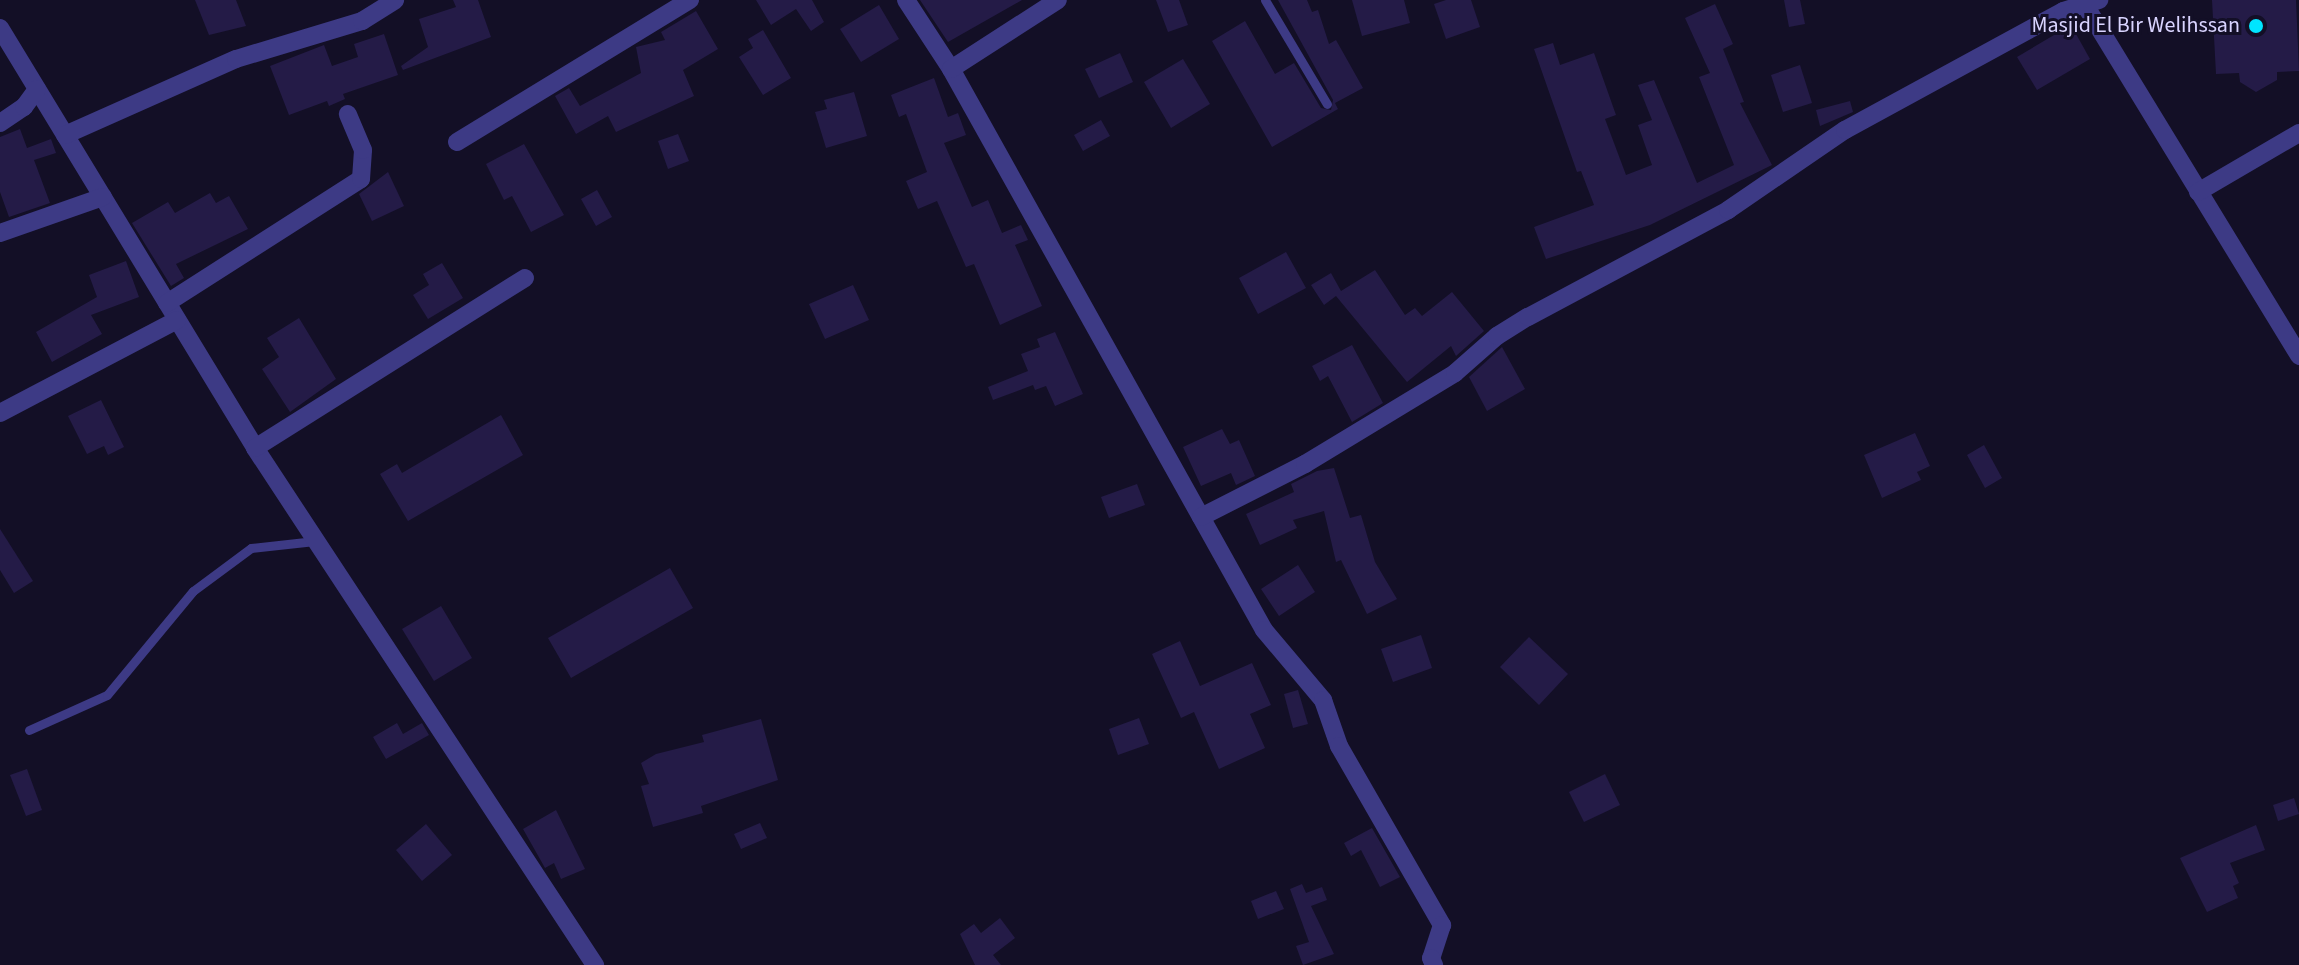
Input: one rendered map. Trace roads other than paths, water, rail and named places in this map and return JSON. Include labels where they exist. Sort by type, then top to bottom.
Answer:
[{"type":"street","points":[[65,135],[236,59],[362,21],[395,0]]},
{"type":"street","points":[[457,142],[690,0]]},
{"type":"street","points":[[906,0],[951,69],[1264,630],[1323,700],[1339,746],[1442,925],[1431,958],[1434,965]]},
{"type":"street","points":[[951,69],[1058,0]]},
{"type":"street","points":[[1201,517],[1305,464],[1407,402],[1528,317],[1728,210],[1845,130],[2063,11],[2089,2],[2198,192],[2299,356]]},
{"type":"street","points":[[0,28],[255,448],[595,965]]},
{"type":"street","points":[[0,123],[24,107],[37,89]]},
{"type":"street","points":[[167,303],[361,179],[363,150],[348,114]]},
{"type":"street","points":[[2198,192],[2299,133]]},
{"type":"street","points":[[0,233],[103,197]]},
{"type":"street","points":[[255,448],[525,278]]},
{"type":"street","points":[[0,413],[177,320]]},
{"type":"lane","points":[[1265,0],[1327,104]]},
{"type":"lane","points":[[29,730],[107,695],[193,591],[240,555],[262,544],[315,541]]},
{"type":"place","name":"Masjid El Bir Welihssan","points":[[2256,26]]}]
